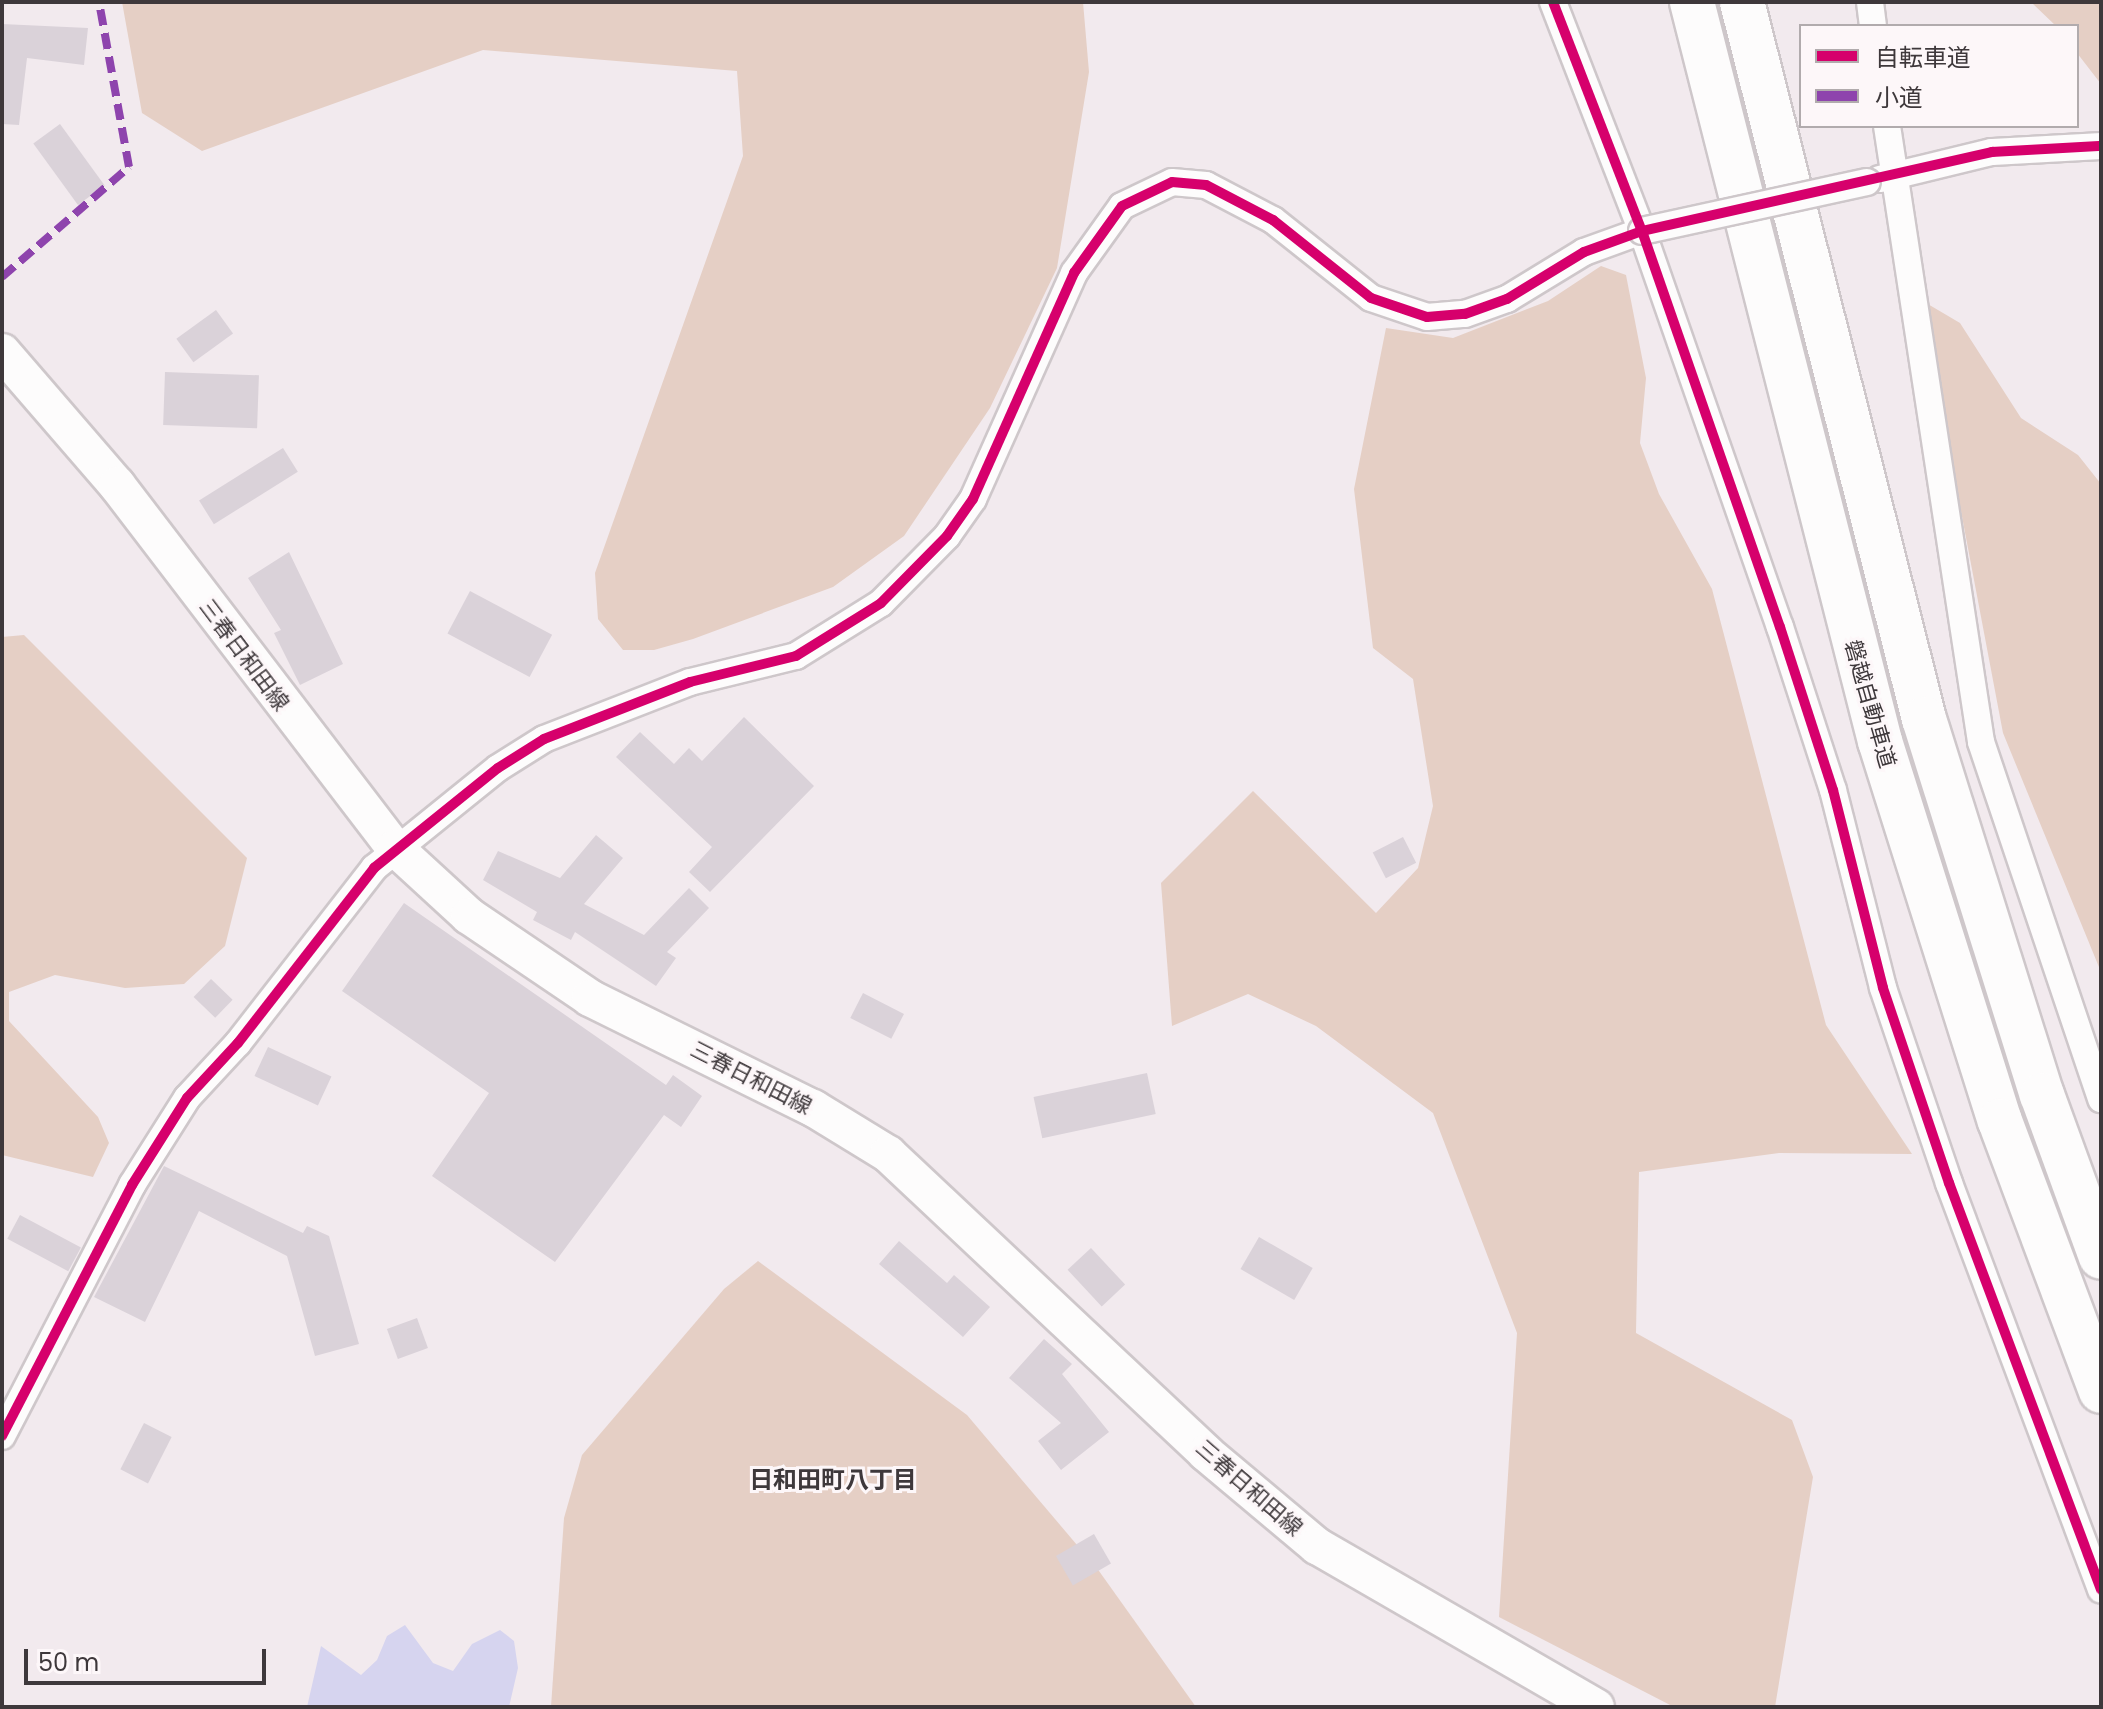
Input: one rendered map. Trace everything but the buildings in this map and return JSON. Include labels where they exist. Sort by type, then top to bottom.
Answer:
[{"type":"highway","name":"磐越自動車道","points":[[1692,2],[1884,755],[2000,1121],[2101,1391]]},
{"type":"highway","points":[[1742,2],[1924,719],[2042,1095],[2101,1257]]},
{"type":"main road","name":"三春日和田線","points":[[2,352],[117,485],[395,848],[469,916],[590,998],[813,1108],[888,1154],[1206,1453],[1317,1546],[1596,1707]]},
{"type":"street","points":[[1553,2],[1642,231],[1833,790],[1883,988],[1949,1183],[2101,1590]]},
{"type":"street","points":[[1870,2],[1873,24]]},
{"type":"street","points":[[1887,128],[1981,742],[2101,1099]]},
{"type":"street","points":[[2,1436],[132,1185],[187,1098],[395,848],[544,739],[690,682],[796,656],[881,603],[947,536],[973,499],[1074,273],[1097,235],[1140,195],[1172,182],[1239,197],[1348,284],[1396,310],[1427,317],[1465,314],[1507,299],[1584,252],[1642,231],[1992,152],[2101,146]]},
{"type":"shaded area","points":[[122,2],[1083,2],[1089,72],[1057,268],[990,408],[904,536],[833,587],[693,639],[654,650],[623,650],[598,619],[595,573],[743,156],[737,71],[483,50],[202,151],[142,113]]},
{"type":"shaded area","points":[[2031,2],[2101,2],[2101,84],[2079,56],[2079,24],[2054,24]]},
{"type":"shaded area","points":[[1601,266],[1626,275],[1646,378],[1640,443],[1659,494],[1712,589],[1826,1025],[1912,1154],[1779,1153],[1639,1172],[1636,1333],[1792,1420],[1813,1477],[1775,1707],[1674,1707],[1499,1617],[1517,1333],[1433,1113],[1316,1026],[1248,994],[1172,1026],[1161,883],[1253,791],[1376,913],[1418,868],[1433,806],[1413,679],[1373,648],[1354,489],[1386,328],[1453,338],[1548,301]]},
{"type":"shaded area","points":[[1921,300],[1960,323],[2021,418],[2078,455],[2101,484],[2101,972],[2003,733]]},
{"type":"shaded area","points":[[24,635],[247,858],[225,946],[184,984],[125,988],[55,975],[9,992],[9,1021],[98,1117],[109,1143],[93,1177],[2,1155],[2,637]]},
{"type":"shaded area","points":[[758,1261],[967,1415],[1099,1571],[1196,1707],[551,1707],[564,1518],[582,1455],[724,1289]]},
{"type":"water","points":[[405,1625],[433,1663],[453,1671],[472,1644],[500,1630],[514,1641],[518,1668],[509,1707],[307,1707],[321,1646],[361,1675],[377,1660],[387,1636]]},
{"type":"marked path","points":[[2,277],[129,167],[99,2]]},
{"type":"cycle path","points":[[1553,2],[1642,231],[1780,627],[1833,790],[1883,988],[1949,1183],[2101,1590]]},
{"type":"cycle path","points":[[2,1436],[132,1185],[187,1098],[238,1043],[374,868],[498,768],[544,739],[690,682],[796,656],[881,603],[947,536],[973,499],[1074,273],[1122,206],[1172,182],[1206,185],[1273,220],[1371,298],[1427,317],[1465,314],[1507,299],[1584,252],[1642,231],[1992,152],[2101,146]]},
{"type":"district","name":"日和田町八丁目","points":[[833,1480]]}]
